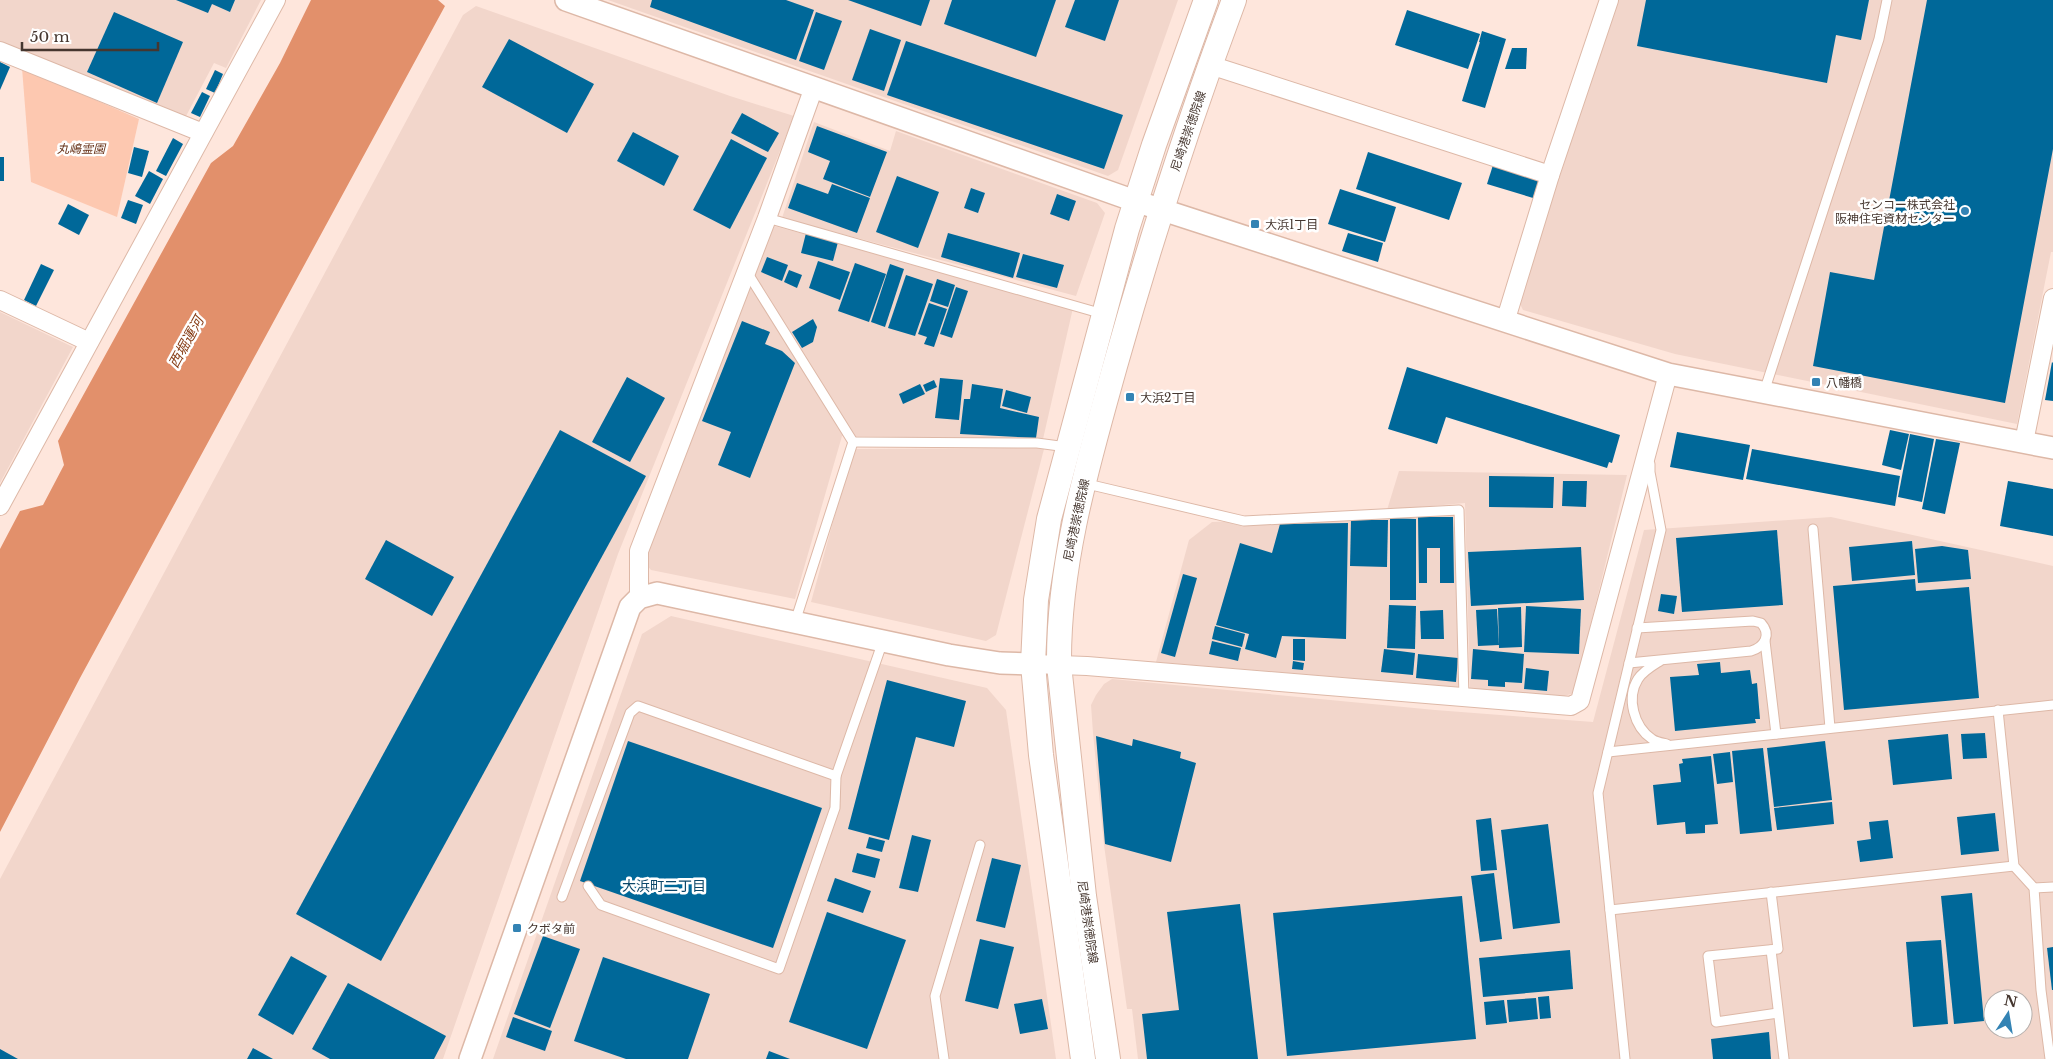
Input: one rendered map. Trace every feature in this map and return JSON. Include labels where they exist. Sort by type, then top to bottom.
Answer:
[{"type":"main road","name":"尼崎港崇徳院線","points":[[1083,1059],[1048,812],[1034,664],[1036,600],[1049,519],[1135,200],[1206,0]]},
{"type":"main road","name":"尼崎港崇徳院線","points":[[1108,1059],[1084,896],[1059,665],[1059,639],[1067,561],[1083,483],[1135,294],[1161,209],[1234,0]]},
{"type":"street","points":[[0,506],[276,0]]},
{"type":"street","points":[[566,0],[1161,209],[1668,374],[2053,448]]},
{"type":"street","points":[[1505,322],[1550,175],[1609,0]]},
{"type":"street","points":[[0,51],[203,133]]},
{"type":"street","points":[[1210,65],[1550,175]]},
{"type":"street","points":[[639,598],[638,551],[766,218],[814,87]]},
{"type":"street","points":[[2024,442],[2053,298]]},
{"type":"street","points":[[0,300],[88,342]]},
{"type":"street","points":[[470,1059],[630,607],[639,598],[657,593],[949,656],[1000,663],[1059,665],[1571,706],[1580,702],[1668,374]]},
{"type":"lane","points":[[1764,392],[1879,39],[1887,0]]},
{"type":"lane","points":[[766,218],[1103,314]]},
{"type":"lane","points":[[746,270],[853,442],[795,622]]},
{"type":"lane","points":[[1625,1059],[1598,793],[1661,530],[1650,472],[1652,432]]},
{"type":"lane","points":[[853,442],[1037,443],[1068,447]]},
{"type":"lane","points":[[1083,483],[1244,521],[1458,510],[1464,698]]},
{"type":"lane","points":[[1812,528],[1830,728]]},
{"type":"lane","points":[[1637,628],[1754,621],[1761,623],[1767,633],[1766,641],[1776,734]]},
{"type":"lane","points":[[588,886],[601,905],[779,969],[836,808],[836,776],[883,641]]},
{"type":"lane","points":[[1629,663],[1751,651],[1760,648],[1766,641]]},
{"type":"lane","points":[[1661,660],[1638,679],[1633,693],[1633,709],[1639,725],[1653,740],[1670,745]]},
{"type":"lane","points":[[1608,752],[2053,705]]},
{"type":"lane","points":[[562,897],[630,713],[638,706],[836,776]]},
{"type":"lane","points":[[1998,710],[2014,866],[2034,888],[2041,990],[2050,1059]]},
{"type":"lane","points":[[944,1059],[935,996],[980,845]]},
{"type":"lane","points":[[1610,910],[2014,866]]},
{"type":"lane","points":[[2034,888],[2053,887]]},
{"type":"lane","points":[[1770,892],[1778,949],[1708,956],[1716,1022],[1778,1013]]},
{"type":"lane","points":[[1771,950],[1784,1059]]},
{"type":"shaded area","points":[[0,0],[261,0],[226,68],[214,63],[185,118],[0,42]]},
{"type":"shaded area","points":[[608,0],[1178,0],[1118,170],[1108,176]]},
{"type":"shaded area","points":[[1614,0],[2053,0],[2053,252],[2051,252],[2017,424],[1675,354],[1523,310],[1518,300]]},
{"type":"shaded area","points":[[476,6],[730,96],[794,116],[618,554],[443,1059],[0,1059],[0,879],[463,15]]},
{"type":"shaded area","points":[[814,122],[890,151],[896,131],[1097,203],[1105,213],[1076,296],[782,218]]},
{"type":"shaded area","points":[[774,226],[1073,308],[1043,439],[842,436],[795,599],[651,570],[643,561]]},
{"type":"shaded area","points":[[0,312],[73,347],[0,483]]},
{"type":"shaded area","points":[[853,449],[1044,449],[996,635],[986,641],[811,602]]},
{"type":"shaded area","points":[[1399,471],[1627,475],[1574,693],[1561,697],[1470,689],[1465,503],[1387,510]]},
{"type":"shaded area","points":[[1453,514],[1461,668],[1458,687],[1156,662],[1189,540],[1212,522]]},
{"type":"shaded area","points":[[1831,517],[2053,566],[2053,1059],[1138,1059],[1132,1009],[1127,1009],[1104,845],[1093,733],[1091,705],[1104,684],[1112,679],[1435,710],[1593,722],[1644,530]]},
{"type":"shaded area","points":[[671,616],[987,688],[1006,710],[1056,1059],[493,1059],[642,634]]},
{"type":"green space","name":"丸嶋霊園","points":[[22,68],[139,119],[117,217],[31,182]]},
{"type":"water","name":"西堀運河","points":[[311,0],[438,0],[445,6],[80,678],[0,832],[0,549],[20,511],[43,505],[64,465],[58,441],[211,163],[233,146],[280,63]]},
{"type":"building","points":[[176,0],[235,0],[230,12],[212,4],[208,13]]},
{"type":"building","points":[[652,0],[786,0],[814,10],[796,60],[650,7]]},
{"type":"building","points":[[848,0],[930,0],[921,26]]},
{"type":"building","points":[[952,0],[1056,0],[1036,57],[944,24]]},
{"type":"building","points":[[1075,0],[1119,0],[1105,41],[1065,27]]},
{"type":"building","points":[[1646,0],[1869,0],[1861,40],[1836,35],[1827,83],[1637,46]]},
{"type":"building","name":"センコー株式会社 阪神住宅資材センター","points":[[1927,0],[2053,0],[2053,149],[2005,403],[1813,366],[1830,272],[1874,280]]},
{"type":"building","points":[[1407,10],[1480,34],[1468,69],[1395,45]]},
{"type":"building","points":[[114,12],[183,42],[157,103],[87,72]]},
{"type":"building","points":[[816,12],[842,21],[824,70],[799,61]]},
{"type":"building","points":[[870,29],[901,40],[884,91],[852,80]]},
{"type":"building","points":[[1482,31],[1506,39],[1485,108],[1462,101]]},
{"type":"building","points":[[509,39],[594,84],[567,133],[482,87]]},
{"type":"building","points":[[906,41],[1123,115],[1104,169],[887,95]]},
{"type":"building","points":[[1512,48],[1527,48],[1526,69],[1505,69]]},
{"type":"building","points":[[0,62],[10,67],[0,90]]},
{"type":"building","points":[[215,70],[223,74],[215,93],[206,89]]},
{"type":"building","points":[[202,92],[210,96],[200,117],[191,113]]},
{"type":"building","points":[[742,113],[779,133],[768,152],[731,133]]},
{"type":"building","points":[[817,126],[887,152],[870,197],[823,179],[830,161],[808,152]]},
{"type":"building","points":[[633,132],[679,156],[664,186],[617,161]]},
{"type":"building","points":[[173,138],[183,144],[166,176],[156,171]]},
{"type":"building","points":[[731,139],[767,158],[730,229],[693,210]]},
{"type":"building","points":[[134,147],[149,151],[142,177],[128,173]]},
{"type":"building","points":[[1368,152],[1462,183],[1449,220],[1356,189]]},
{"type":"building","points":[[0,157],[4,157],[4,181],[0,181]]},
{"type":"building","points":[[1493,165],[1539,180],[1533,198],[1487,184]]},
{"type":"building","points":[[149,171],[163,179],[150,204],[135,196]]},
{"type":"building","points":[[897,176],[939,192],[918,248],[876,232]]},
{"type":"building","points":[[797,183],[828,194],[832,184],[870,198],[857,233],[788,208]]},
{"type":"building","points":[[971,188],[985,193],[978,213],[964,208]]},
{"type":"building","points":[[1340,189],[1396,207],[1385,242],[1328,224]]},
{"type":"building","points":[[1057,194],[1076,201],[1069,221],[1050,214]]},
{"type":"building","points":[[128,200],[143,205],[136,224],[121,218]]},
{"type":"building","points":[[68,204],[89,215],[79,235],[58,224]]},
{"type":"building","points":[[806,233],[838,242],[833,261],[801,253]]},
{"type":"building","points":[[948,233],[1020,253],[1013,278],[941,257]]},
{"type":"building","points":[[1348,233],[1383,243],[1378,262],[1342,251]]},
{"type":"building","points":[[1023,254],[1064,265],[1057,288],[1016,277]]},
{"type":"building","points":[[767,257],[788,265],[782,281],[761,272]]},
{"type":"building","points":[[818,261],[850,272],[840,300],[809,288]]},
{"type":"building","points":[[855,263],[886,274],[869,322],[838,311]]},
{"type":"building","points":[[41,264],[54,270],[36,306],[24,300]]},
{"type":"building","points":[[890,264],[904,269],[885,327],[871,322]]},
{"type":"building","points":[[789,270],[802,275],[797,288],[784,282]]},
{"type":"building","points":[[906,275],[933,284],[915,336],[888,328]]},
{"type":"building","points":[[937,279],[955,285],[948,307],[930,301]]},
{"type":"building","points":[[956,287],[968,291],[952,338],[940,334]]},
{"type":"building","points":[[929,303],[947,309],[934,347],[924,344],[927,337],[918,334]]},
{"type":"building","points":[[813,319],[817,327],[813,342],[802,348],[792,332]]},
{"type":"building","points":[[742,321],[770,332],[765,344],[782,351],[795,363],[750,478],[718,465],[731,432],[702,421]]},
{"type":"building","points":[[2053,363],[2053,401],[2045,400]]},
{"type":"building","points":[[1407,367],[1620,435],[1612,463],[1609,462],[1607,468],[1446,417],[1437,444],[1388,429]]},
{"type":"building","points":[[627,377],[665,398],[630,462],[592,442]]},
{"type":"building","points":[[940,378],[963,380],[959,420],[935,418]]},
{"type":"building","points":[[934,380],[937,387],[926,392],[923,385]]},
{"type":"building","points":[[920,384],[925,394],[903,404],[899,394]]},
{"type":"building","points":[[972,384],[1003,389],[1000,408],[1039,417],[1036,438],[960,434],[964,399],[970,399]]},
{"type":"building","points":[[1006,390],[1031,397],[1027,413],[1002,406]]},
{"type":"building","points":[[560,430],[646,476],[381,961],[296,914]]},
{"type":"building","points":[[1890,430],[1909,434],[1901,470],[1882,465]]},
{"type":"building","points":[[1677,432],[1750,445],[1743,480],[1670,467]]},
{"type":"building","points":[[1910,434],[1934,439],[1922,502],[1898,497]]},
{"type":"building","points":[[1936,439],[1960,443],[1945,514],[1922,509]]},
{"type":"building","points":[[1752,449],[1900,476],[1895,506],[1746,479]]},
{"type":"building","points":[[1489,476],[1554,477],[1553,508],[1489,507]]},
{"type":"building","points":[[1563,481],[1587,481],[1586,507],[1562,506]]},
{"type":"building","points":[[2008,481],[2053,489],[2053,536],[2000,526]]},
{"type":"building","points":[[1418,517],[1453,517],[1454,583],[1440,583],[1440,548],[1427,548],[1427,583],[1419,583]]},
{"type":"building","points":[[1390,518],[1416,519],[1416,600],[1390,600]]},
{"type":"building","points":[[1351,520],[1388,520],[1387,567],[1350,566]]},
{"type":"building","points":[[1348,523],[1346,639],[1282,636],[1276,658],[1245,649],[1249,634],[1216,625],[1240,543],[1272,553],[1280,524]]},
{"type":"building","points":[[1777,530],[1783,605],[1682,612],[1676,538]]},
{"type":"building","points":[[386,540],[454,577],[432,616],[365,579]]},
{"type":"building","points":[[1912,541],[1915,575],[1852,581],[1849,547]]},
{"type":"building","points":[[1942,546],[1968,550],[1971,579],[1918,583],[1915,549]]},
{"type":"building","points":[[1581,547],[1584,600],[1471,606],[1468,552]]},
{"type":"building","points":[[1183,574],[1197,578],[1175,657],[1161,653]]},
{"type":"building","points":[[1915,579],[1916,591],[1969,587],[1979,698],[1844,710],[1833,586]]},
{"type":"building","points":[[1661,594],[1677,596],[1674,614],[1658,611]]},
{"type":"building","points":[[1389,605],[1416,606],[1415,649],[1387,648]]},
{"type":"building","points":[[1526,606],[1581,609],[1579,654],[1524,652]]},
{"type":"building","points":[[1521,607],[1522,647],[1499,648],[1498,608]]},
{"type":"building","points":[[1497,609],[1499,645],[1478,646],[1476,610]]},
{"type":"building","points":[[1443,610],[1444,639],[1421,639],[1420,611]]},
{"type":"building","points":[[1215,626],[1245,634],[1242,647],[1212,639]]},
{"type":"building","points":[[1293,639],[1305,639],[1305,661],[1293,660]]},
{"type":"building","points":[[1212,641],[1241,648],[1238,661],[1209,654]]},
{"type":"building","points":[[1384,649],[1415,653],[1413,675],[1381,672]]},
{"type":"building","points":[[1473,649],[1524,654],[1522,683],[1505,682],[1505,687],[1488,686],[1488,680],[1471,679]]},
{"type":"building","points":[[1418,654],[1458,658],[1456,682],[1416,678]]},
{"type":"building","points":[[1293,661],[1304,663],[1303,670],[1292,669]]},
{"type":"building","points":[[1720,662],[1721,673],[1750,670],[1752,684],[1757,683],[1760,719],[1755,719],[1756,723],[1675,731],[1670,677],[1699,675],[1697,664]]},
{"type":"building","points":[[1526,668],[1549,671],[1547,691],[1524,689]]},
{"type":"building","points":[[887,680],[966,701],[954,747],[916,737],[889,840],[848,829]]},
{"type":"building","points":[[1985,733],[1987,758],[1963,759],[1961,734]]},
{"type":"building","points":[[1948,734],[1952,779],[1893,785],[1888,740]]},
{"type":"building","points":[[1096,736],[1132,746],[1133,739],[1181,752],[1180,758],[1196,763],[1171,862],[1105,844]]},
{"type":"building","points":[[628,741],[822,808],[773,948],[580,881]]},
{"type":"building","points":[[1825,741],[1832,800],[1774,807],[1767,748]]},
{"type":"building","points":[[1763,748],[1772,831],[1740,834],[1732,751]]},
{"type":"building","points":[[1730,752],[1733,782],[1717,784],[1713,754]]},
{"type":"building","points":[[1711,756],[1718,824],[1705,825],[1705,833],[1686,834],[1685,822],[1657,825],[1653,785],[1681,782],[1679,764],[1683,763],[1682,759]]},
{"type":"building","points":[[1832,802],[1834,824],[1777,830],[1774,808]]},
{"type":"building","points":[[1995,813],[1999,851],[1961,855],[1957,817]]},
{"type":"building","points":[[1491,818],[1497,870],[1481,871],[1476,820]]},
{"type":"building","points":[[1888,820],[1893,858],[1860,862],[1857,841],[1871,839],[1869,822]]},
{"type":"building","points":[[1548,824],[1560,923],[1513,929],[1501,830]]},
{"type":"building","points":[[912,835],[931,840],[918,892],[899,888]]},
{"type":"building","points":[[869,837],[885,841],[882,852],[866,848]]},
{"type":"building","points":[[857,853],[880,859],[875,878],[852,872]]},
{"type":"building","points":[[992,858],[1021,865],[1005,928],[976,921]]},
{"type":"building","points":[[1494,873],[1502,939],[1480,942],[1471,876]]},
{"type":"building","points":[[835,878],[871,891],[863,913],[827,901]]},
{"type":"building","points":[[1972,893],[1983,1021],[1954,1024],[1941,896]]},
{"type":"building","points":[[1462,896],[1476,1039],[1287,1056],[1273,913]]},
{"type":"building","points":[[1240,904],[1258,1059],[1147,1059],[1142,1014],[1179,1010],[1167,912]]},
{"type":"building","points":[[827,912],[906,940],[867,1049],[789,1022]]},
{"type":"building","points":[[543,936],[580,949],[550,1028],[514,1014]]},
{"type":"building","points":[[980,939],[1014,947],[998,1009],[965,1001]]},
{"type":"building","points":[[1941,940],[1948,1024],[1913,1027],[1906,942]]},
{"type":"building","points":[[2053,947],[2053,990],[2052,990],[2047,948]]},
{"type":"building","points":[[1570,950],[1573,989],[1483,997],[1479,958]]},
{"type":"building","points":[[291,956],[327,976],[293,1035],[258,1015]]},
{"type":"building","points":[[603,957],[710,994],[688,1059],[626,1059],[574,1041]]},
{"type":"building","points":[[348,983],[446,1036],[434,1059],[330,1059],[312,1049]]},
{"type":"building","points":[[1549,996],[1551,1018],[1540,1019],[1538,997]]},
{"type":"building","points":[[1536,998],[1538,1019],[1509,1022],[1507,1000]]},
{"type":"building","points":[[1042,999],[1048,1029],[1020,1034],[1014,1004]]},
{"type":"building","points":[[1504,1000],[1507,1023],[1486,1025],[1484,1002]]},
{"type":"building","points":[[513,1017],[552,1031],[545,1051],[506,1037]]},
{"type":"building","points":[[1769,1032],[1771,1059],[1713,1059],[1711,1039]]},
{"type":"building","points":[[253,1048],[273,1059],[247,1059]]},
{"type":"building","points":[[0,1049],[18,1059],[0,1059]]},
{"type":"building","points":[[769,1051],[790,1059],[766,1059]]},
{"type":"place","name":"センコー株式会社 阪神住宅資材センター","points":[[1965,211]]},
{"type":"place","name":"大浜1丁目","points":[[1255,224]]},
{"type":"place","name":"八幡橋","points":[[1816,382]]},
{"type":"place","name":"大浜2丁目","points":[[1130,397]]},
{"type":"place","name":"クボタ前","points":[[517,928]]},
{"type":"district","name":"大浜町二丁目","points":[[664,886]]}]
